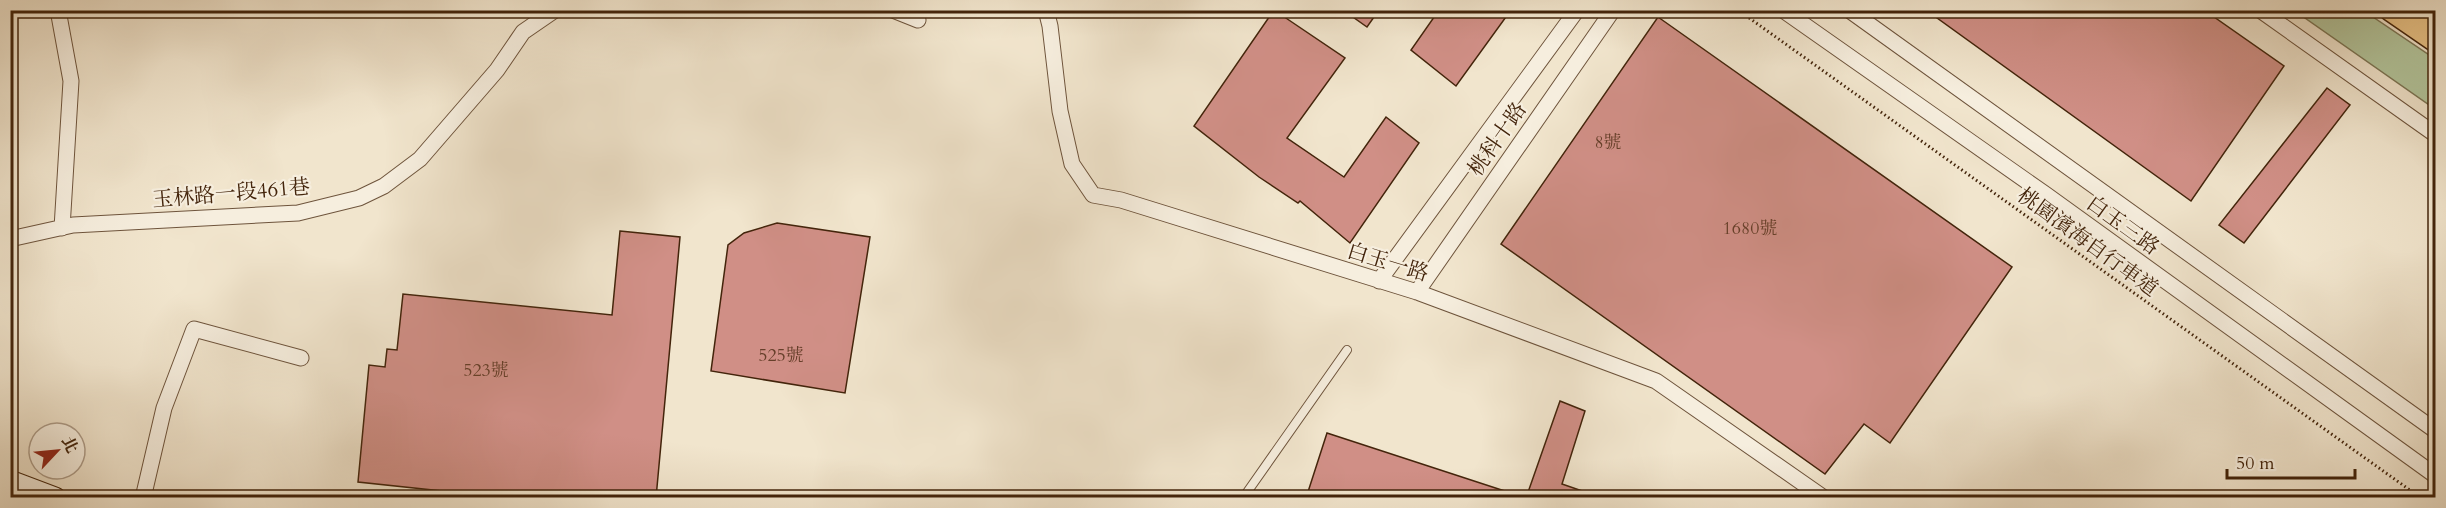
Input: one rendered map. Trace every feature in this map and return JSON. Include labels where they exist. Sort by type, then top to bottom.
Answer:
[{"type":"highway","points":[[2430,10],[2436,14]]},
{"type":"main road","points":[[2391,10],[2436,41]]},
{"type":"street","points":[[58,10],[71,81],[62,228]]},
{"type":"street","name":"玉林路一段461巷","points":[[10,238],[62,228],[298,213],[359,198],[384,186],[420,159],[497,70],[523,32],[555,10]]},
{"type":"street","points":[[893,10],[918,20]]},
{"type":"street","name":"白玉一路","points":[[1046,10],[1060,111],[1072,164],[1093,195],[1121,201],[1417,292],[1656,381],[1824,498]]},
{"type":"street","name":"桃科十路","points":[[1379,280],[1577,10]]},
{"type":"street","name":"桃科十路","points":[[1417,292],[1613,10]]},
{"type":"street","name":"白玉三路","points":[[1783,10],[2044,194],[2436,476]]},
{"type":"street","name":"白玉三路","points":[[1849,10],[2436,431]]},
{"type":"street","points":[[2260,10],[2436,135]]},
{"type":"street","points":[[143,498],[164,408],[194,329],[301,358]]},
{"type":"street","points":[[11,482],[56,498]]},
{"type":"lane","points":[[1243,498],[1347,350]]},
{"type":"path","name":"桃園濱海自行車道","points":[[1738,10],[2421,498]]},
{"type":"green space","points":[[2295,11],[2364,11],[2435,59],[2435,109]]},
{"type":"building","points":[[1274,10],[1345,58],[1287,138],[1344,177],[1386,117],[1419,143],[1350,243],[1300,201],[1298,203],[1259,177],[1194,126]]},
{"type":"building","points":[[1343,10],[1379,10],[1367,27]]},
{"type":"building","points":[[1439,10],[1511,10],[1456,86],[1411,50]]},
{"type":"building","points":[[1926,10],[2204,10],[2284,66],[2191,201]]},
{"type":"building","points":[[1658,17],[2012,267],[1890,443],[1864,424],[1825,474],[1501,244]]},
{"type":"building","points":[[2327,88],[2350,105],[2244,243],[2219,225]]},
{"type":"building","points":[[777,223],[870,237],[845,393],[711,371],[728,245],[744,233]]},
{"type":"building","points":[[620,231],[680,237],[656,498],[508,498],[358,482],[369,365],[385,367],[387,349],[397,350],[403,294],[612,315]]},
{"type":"building","points":[[1560,401],[1585,411],[1562,484],[1594,495],[1594,498],[1526,498]]},
{"type":"building","points":[[1327,433],[1517,495],[1516,498],[1306,498]]}]
